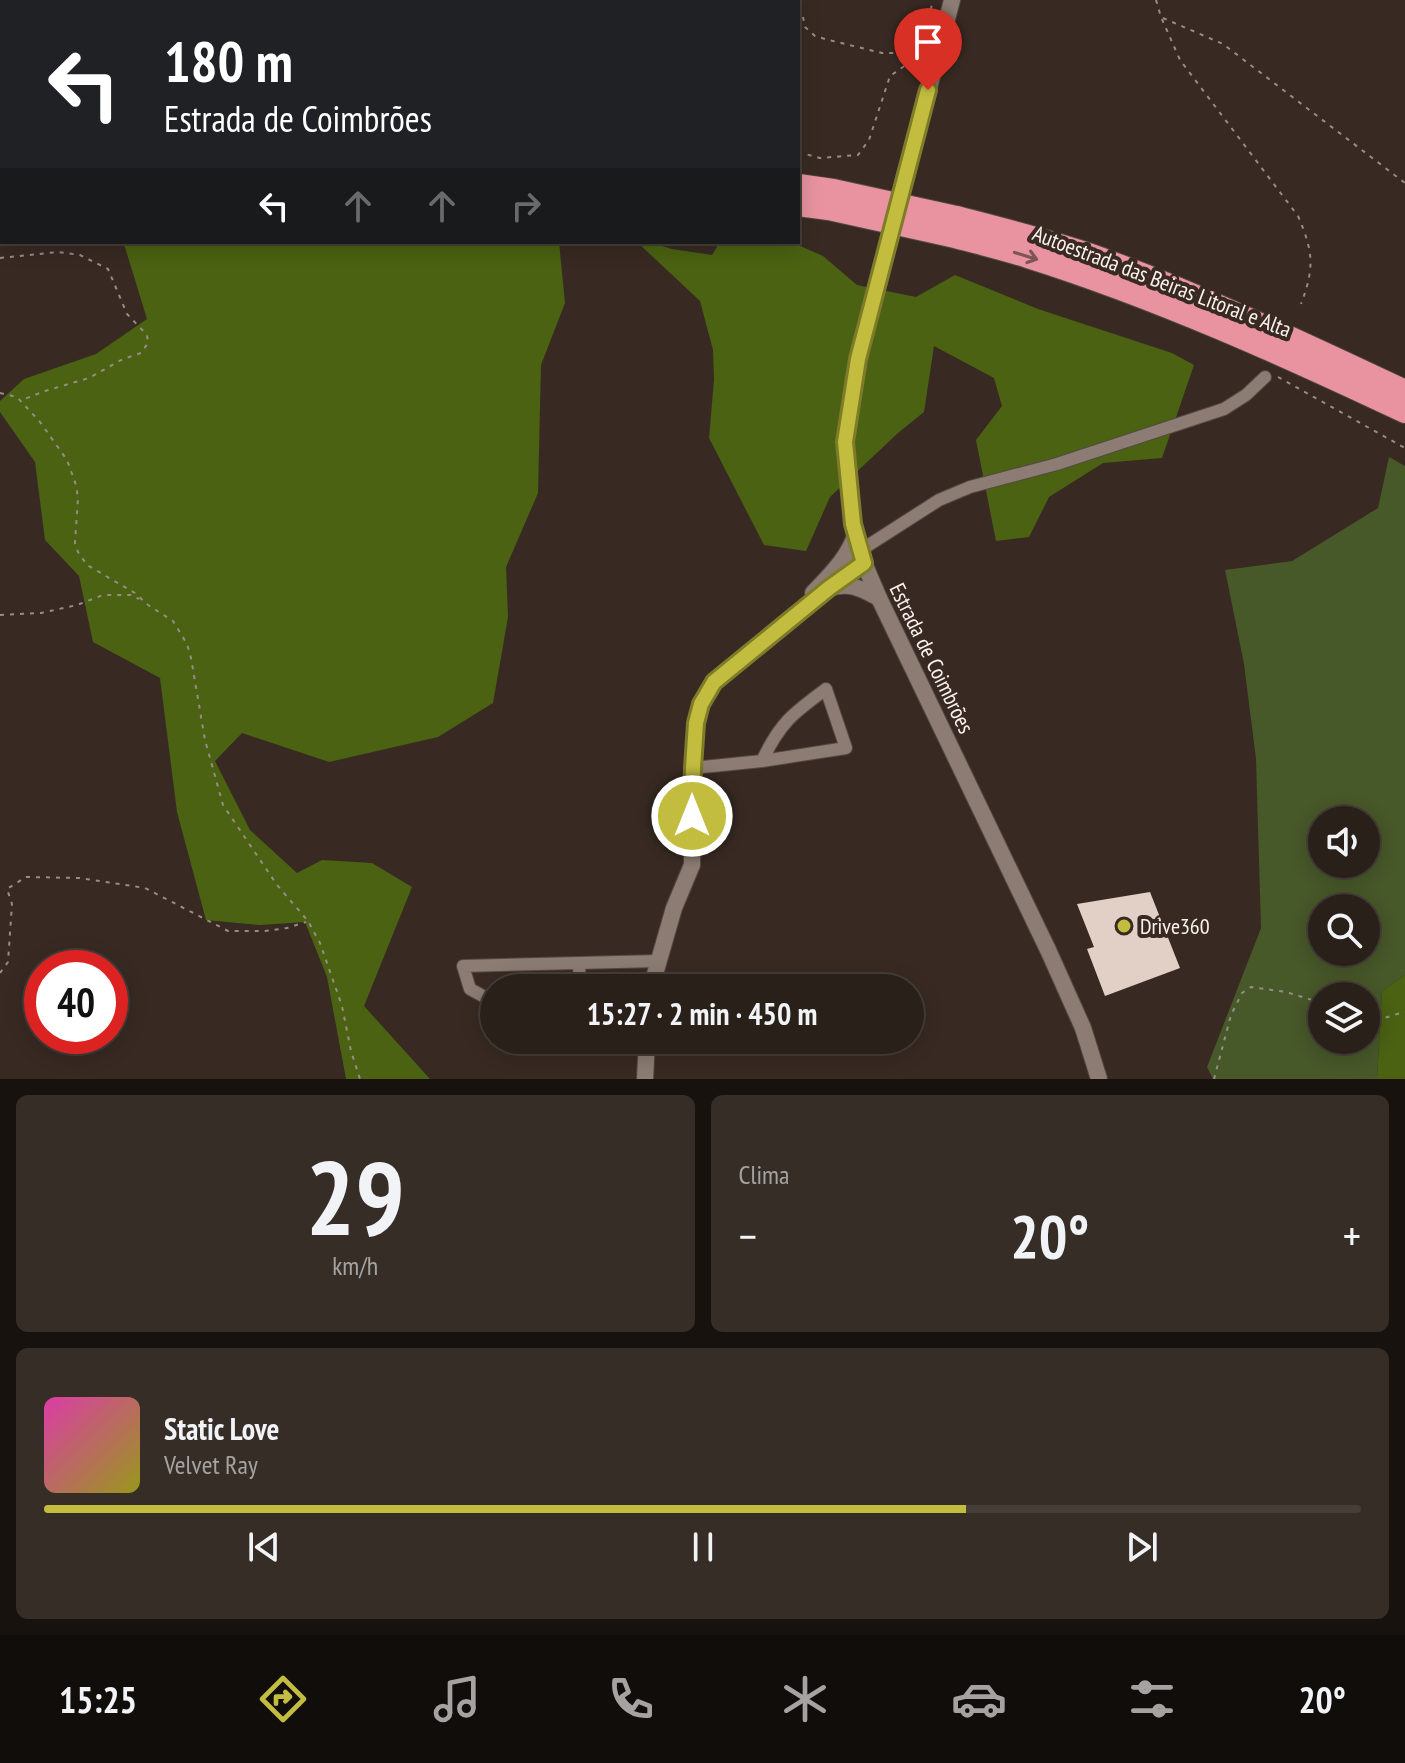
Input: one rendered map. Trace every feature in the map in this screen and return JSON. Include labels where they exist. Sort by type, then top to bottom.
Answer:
[{"type":"highway","name":"Autoestrada das Beiras Litoral e Alta","points":[[800,187],[831,200],[954,226],[1031,237],[1096,258],[1183,292],[1405,392]]},
{"type":"highway","name":"Autoestrada das Beiras Litoral e Alta","points":[[800,204],[831,200]]},
{"type":"highway","name":"Autoestrada das Beiras Litoral e Alta","points":[[954,226],[1177,310],[1405,411]]},
{"type":"street","name":"Estrada de Coimbrões","points":[[952,0],[858,359],[845,442],[853,524],[879,598],[1049,952],[1083,1028],[1099,1079]]},
{"type":"street","points":[[655,974],[674,908],[692,865],[696,723],[701,704],[714,682],[829,588],[860,548],[939,500],[970,487],[1057,464],[1224,409],[1246,395],[1265,377]]},
{"type":"street","points":[[783,625],[834,571],[853,543],[860,548]]},
{"type":"street","points":[[829,588],[842,584],[861,588],[879,598]]},
{"type":"street","points":[[693,768],[762,761],[846,748],[826,689],[793,712],[775,734],[762,761]]},
{"type":"street","points":[[480,994],[470,989],[463,966],[658,961]]},
{"type":"street","points":[[579,964],[579,974]]},
{"type":"street","points":[[645,1079],[646,1054]]},
{"type":"path","points":[[800,153],[820,158],[858,155],[869,140],[890,76],[919,56],[933,0]]},
{"type":"path","points":[[1156,0],[1180,60],[1298,216],[1310,243],[1311,264],[1309,284],[1301,304]]},
{"type":"path","points":[[803,17],[805,27],[815,36],[882,53],[907,49],[921,18],[928,18]]},
{"type":"path","points":[[1161,17],[1223,44],[1405,183]]},
{"type":"path","points":[[0,258],[58,252],[80,255],[108,269],[127,314],[147,335],[148,343],[141,353],[89,378],[20,401]]},
{"type":"path","points":[[1265,377],[1278,377],[1405,448]]},
{"type":"path","points":[[0,393],[17,397],[51,435],[67,460],[78,498],[75,543],[78,552],[87,565],[135,593],[144,602]]},
{"type":"path","points":[[0,615],[41,613],[103,595],[131,595],[173,621],[187,644],[191,658],[205,740],[223,805],[277,885],[308,921],[320,943],[342,1006],[360,1079]]},
{"type":"path","points":[[0,973],[8,962],[12,904],[7,889],[26,877],[80,878],[145,888],[228,931],[265,931],[308,921]]},
{"type":"path","points":[[1214,1079],[1231,1015],[1242,993],[1251,987],[1308,999]]},
{"type":"path","points":[[1380,1018],[1405,1012]]},
{"type":"green space","points":[[124,244],[559,244],[565,303],[541,365],[538,493],[506,567],[508,617],[493,703],[438,737],[329,762],[242,733],[215,761],[250,830],[297,873],[322,860],[372,863],[412,887],[364,1006],[430,1079],[346,1079],[327,977],[305,922],[260,925],[206,920],[177,812],[160,678],[93,642],[79,576],[45,540],[35,462],[0,412],[0,401],[24,379],[96,354],[147,319]]},
{"type":"green space","points":[[639,244],[656,244],[712,255],[719,244],[796,244],[823,256],[857,285],[916,297],[955,275],[1038,309],[1172,353],[1194,365],[1162,458],[1103,463],[1049,497],[1029,537],[996,541],[976,440],[1002,406],[994,378],[934,346],[924,412],[830,497],[806,551],[764,545],[709,438],[713,350],[700,301]]},
{"type":"green space","points":[[1389,457],[1405,466],[1405,975],[1382,991],[1380,1026],[1380,982],[1308,982],[1308,1054],[1378,1054],[1377,1079],[1213,1079],[1207,1067],[1261,928],[1256,759],[1244,664],[1225,570],[1292,561],[1378,508]]},
{"type":"green space","points":[[1405,975],[1405,1079],[1377,1079],[1382,991]]},
{"type":"building","name":"Drive360","points":[[1150,892],[1180,968],[1105,996],[1087,949],[1094,947],[1077,904]]},
{"type":"place","name":"Drive360","points":[[1124,926]]},
{"type":"route","points":[[692,816],[696,723],[701,704],[714,682],[864,563],[853,524],[845,442],[858,359],[928,90]]}]
